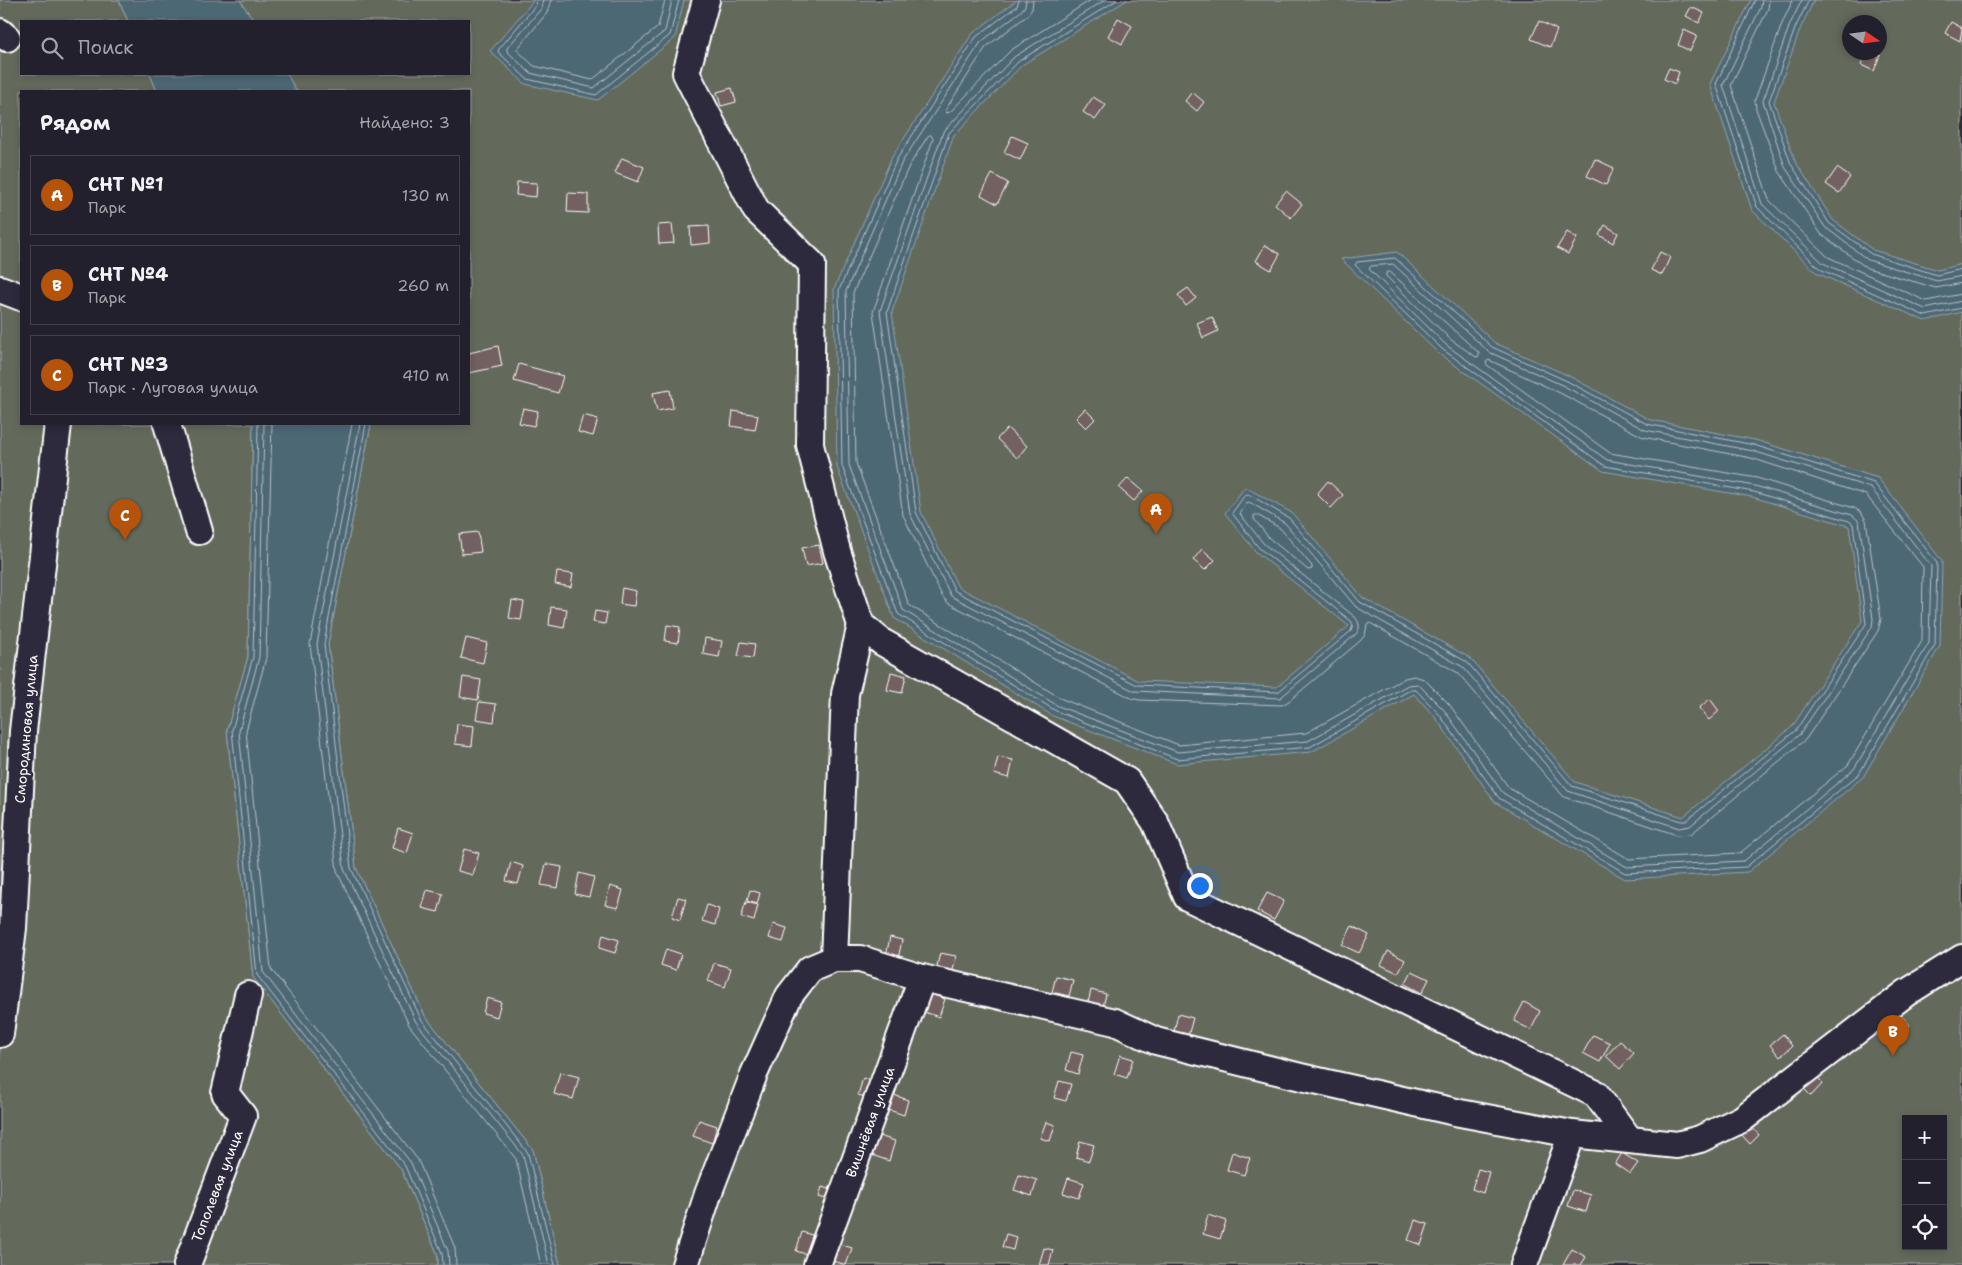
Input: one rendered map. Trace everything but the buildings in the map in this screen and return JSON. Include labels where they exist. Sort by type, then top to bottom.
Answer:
[{"type":"street","points":[[706,0],[686,72],[756,210],[812,264],[810,446],[837,551],[861,625],[845,694],[834,959]]},
{"type":"street","points":[[0,289],[20,297]]},
{"type":"street","name":"Смородиновая улица","points":[[0,1034],[13,928],[23,731],[58,425]]},
{"type":"street","points":[[167,425],[198,531]]},
{"type":"street","points":[[861,625],[882,642],[1127,781],[1155,822],[1187,897],[1596,1094],[1629,1139]]},
{"type":"street","points":[[685,1265],[711,1185],[754,1074],[789,996],[810,969],[834,959],[860,959],[922,978],[1115,1022],[1156,1041],[1301,1077],[1460,1113],[1572,1134],[1677,1145],[1700,1140],[1742,1119],[1906,992],[1962,958]]},
{"type":"street","name":"Вишнёвая улица","points":[[817,1265],[922,978]]},
{"type":"street","name":"Тополевая улица","points":[[187,1265],[243,1116],[225,1093],[248,995]]},
{"type":"street","points":[[1524,1265],[1572,1134]]},
{"type":"green space","points":[[0,0],[119,0],[128,20],[20,20],[20,75],[150,75],[157,90],[20,90],[20,425],[253,425],[248,657],[227,730],[253,977],[401,1169],[438,1255],[438,1265],[0,1265]]},
{"type":"green space","points":[[240,0],[1962,0],[1962,1265],[560,1265],[533,1150],[425,1016],[356,868],[328,644],[371,425],[470,425],[470,90],[295,90],[288,75],[470,75],[470,20],[253,20]]},
{"type":"water","points":[[119,0],[240,0],[253,20],[128,20]]},
{"type":"water","points":[[534,0],[684,0],[675,38],[598,100],[525,84],[490,51]]},
{"type":"water","points":[[1017,0],[1127,0],[1022,65],[954,135],[892,312],[921,512],[958,587],[1139,681],[1277,687],[1349,626],[1256,552],[1225,513],[1245,487],[1292,513],[1363,598],[1470,658],[1575,782],[1683,817],[1792,727],[1862,621],[1849,526],[1752,497],[1603,471],[1438,353],[1341,259],[1397,252],[1495,343],[1569,376],[1650,420],[1755,440],[1878,478],[1942,561],[1940,646],[1863,777],[1748,872],[1625,879],[1495,802],[1435,717],[1414,694],[1311,752],[1177,764],[1053,716],[894,618],[837,467],[834,289],[892,157],[972,34]]},
{"type":"water","points":[[1751,0],[1814,0],[1801,27],[1774,102],[1795,161],[1833,220],[1873,250],[1938,270],[1962,264],[1962,312],[1925,321],[1817,273],[1752,210],[1710,84]]},
{"type":"water","points":[[150,75],[288,75],[295,90],[157,90]]},
{"type":"water","points":[[253,425],[371,425],[328,644],[356,868],[425,1016],[533,1150],[560,1265],[438,1265],[438,1255],[401,1169],[253,977],[227,730],[248,657]]},
{"type":"place","name":"СНТ №1","points":[[1156,534]]},
{"type":"place","name":"СНТ №3","points":[[125,540]]},
{"type":"place","name":"СНТ №4","points":[[1893,1056]]}]
